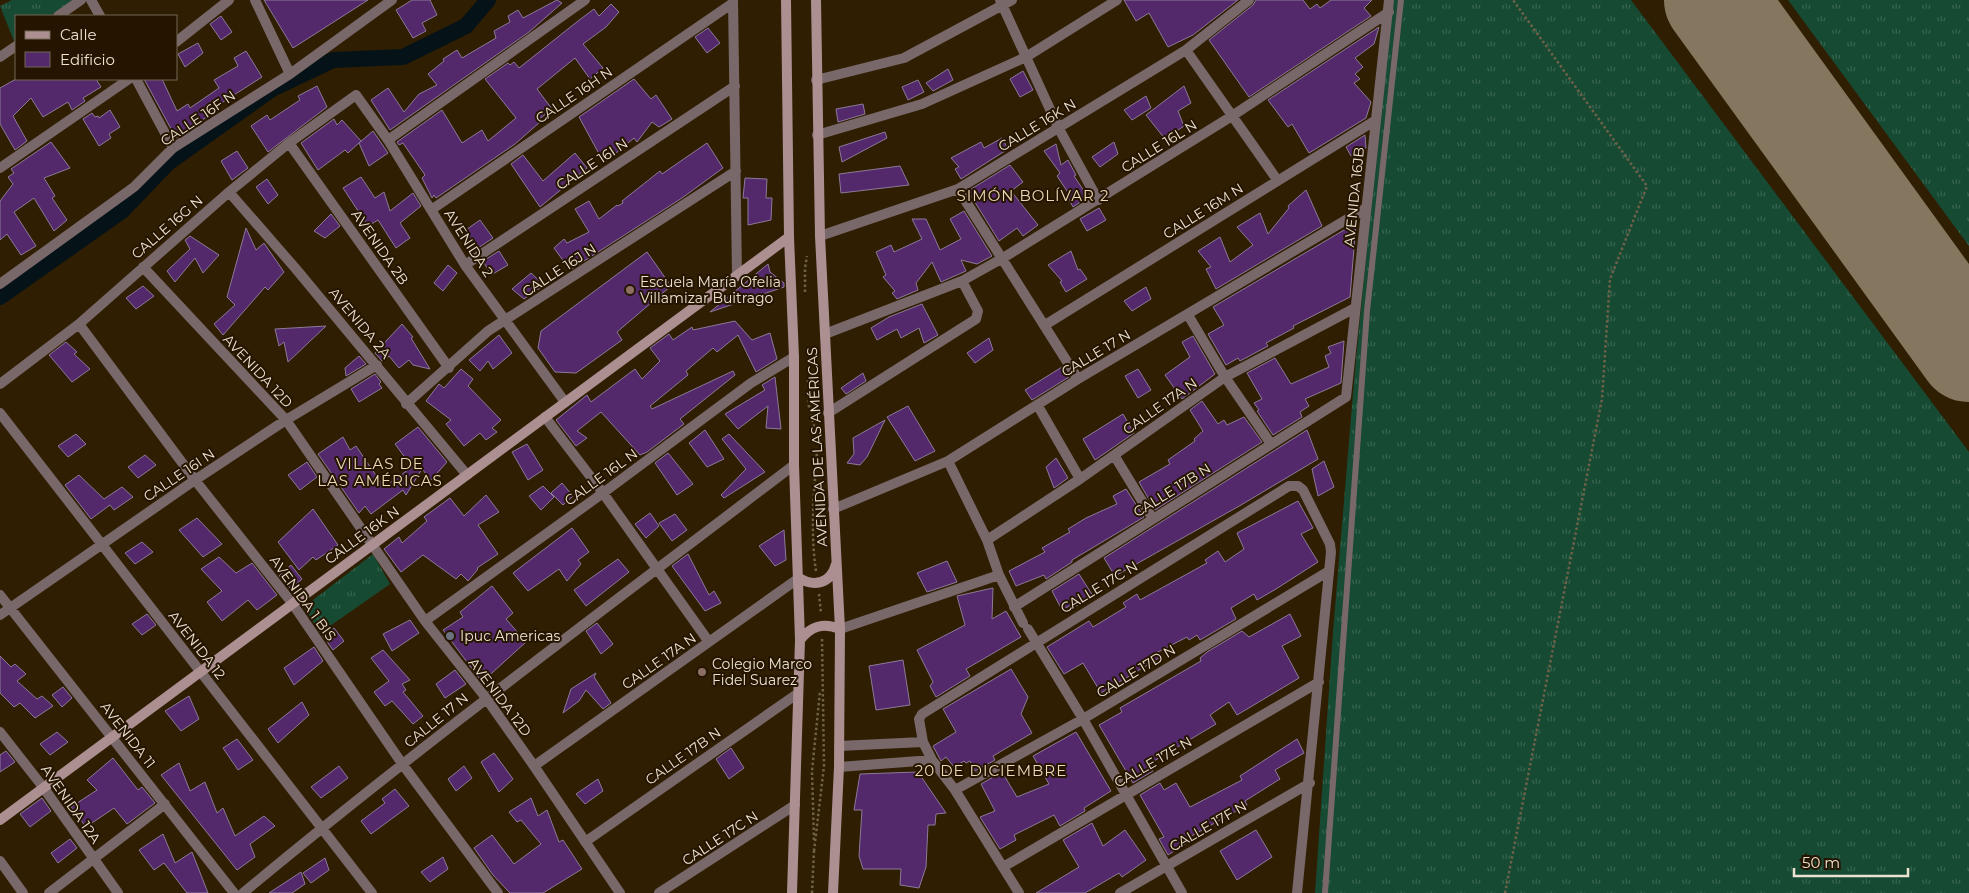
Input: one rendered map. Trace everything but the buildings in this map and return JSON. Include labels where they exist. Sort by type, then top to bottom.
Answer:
[{"type":"main road","name":"AVENIDA DE LAS AMÉRICAS","points":[[786,0],[789,237],[794,357],[794,464],[800,640],[792,893]]},
{"type":"main road","name":"AVENIDA DE LAS AMÉRICAS","points":[[816,0],[820,236],[840,629],[840,746],[834,893]]},
{"type":"main road","name":"CALLE 16K N","points":[[0,820],[789,237]]},
{"type":"main road","points":[[798,578],[808,583],[818,584],[831,576],[836,562]]},
{"type":"main road","points":[[800,640],[813,627],[822,625],[840,629]]},
{"type":"street","points":[[59,15],[81,0]]},
{"type":"street","points":[[91,0],[99,15]]},
{"type":"street","points":[[178,40],[230,0]]},
{"type":"street","points":[[255,0],[290,74]]},
{"type":"street","name":"CALLE 16F N","points":[[0,284],[134,187],[173,148],[290,74],[392,0]]},
{"type":"street","points":[[388,140],[585,0]]},
{"type":"street","points":[[817,135],[922,104],[1026,57],[1117,0]]},
{"type":"street","name":"CALLE 16K N","points":[[820,236],[958,189],[1186,50],[1249,0]]},
{"type":"street","name":"AVENIDA 16JB","points":[[1346,397],[1389,0]]},
{"type":"street","points":[[733,1],[737,276]]},
{"type":"street","name":"CALLE 16H N","points":[[431,210],[733,1]]},
{"type":"street","points":[[816,80],[904,58],[1005,2],[1026,57],[1059,129],[1098,200]]},
{"type":"street","name":"CALLE 16L N","points":[[825,334],[962,281],[1003,258],[1232,116],[1388,12]]},
{"type":"street","points":[[1,52],[15,46]]},
{"type":"street","points":[[1186,50],[1278,181]]},
{"type":"street","points":[[0,168],[128,80]]},
{"type":"street","points":[[137,80],[173,148]]},
{"type":"street","name":"CALLE 16I N","points":[[465,265],[735,86]]},
{"type":"street","name":"AVENIDA 2","points":[[356,95],[388,140],[465,265],[565,402]]},
{"type":"street","name":"CALLE 16G N","points":[[0,384],[79,324],[229,192],[290,143],[356,95]]},
{"type":"street","name":"CALLE 16M N","points":[[1045,325],[1376,120]]},
{"type":"street","name":"AVENIDA 2B","points":[[290,143],[449,368]]},
{"type":"street","name":"CALLE 16J N","points":[[406,404],[449,368],[488,331],[506,322],[736,170]]},
{"type":"street","points":[[958,189],[1078,379]]},
{"type":"street","name":"AVENIDA 2A","points":[[229,192],[467,475]]},
{"type":"street","name":"CALLE 17 N","points":[[833,509],[948,461],[1078,379],[1366,208]]},
{"type":"street","name":"AVENIDA 12D","points":[[143,267],[286,420],[425,622],[486,698],[620,893]]},
{"type":"street","points":[[828,413],[976,319],[978,311],[962,281]]},
{"type":"street","name":"CALLE 17A N","points":[[987,540],[1080,479],[1225,377],[1356,308]]},
{"type":"street","points":[[1188,315],[1225,377],[1271,444]]},
{"type":"street","name":"AVENIDA 1 BIS","points":[[79,324],[194,480],[292,603],[403,764],[498,893]]},
{"type":"street","name":"CALLE 16L N","points":[[425,622],[603,493],[750,383],[794,357]]},
{"type":"street","name":"CALLE 16I N","points":[[0,615],[194,480],[286,420],[377,366]]},
{"type":"street","name":"CALLE 17B N","points":[[1014,607],[1346,397]]},
{"type":"street","points":[[1038,406],[1080,479]]},
{"type":"street","name":"AVENIDA 12","points":[[0,413],[372,893]]},
{"type":"street","points":[[545,418],[603,493],[709,642]]},
{"type":"street","points":[[1114,455],[1154,519]]},
{"type":"street","points":[[948,461],[987,540],[999,575],[1014,607],[1083,719],[1182,893]]},
{"type":"street","name":"CALLE 17 N","points":[[243,893],[321,828],[486,698],[794,464]]},
{"type":"street","name":"CALLE 17C N","points":[[923,742],[919,719],[922,714],[1035,642],[1289,486],[1298,486],[1303,490],[1330,544],[1329,571]]},
{"type":"street","points":[[1298,893],[1329,571]]},
{"type":"street","name":"CALLE 17D N","points":[[955,790],[1083,719],[1329,571]]},
{"type":"street","points":[[840,629],[999,575]]},
{"type":"street","name":"CALLE 17A N","points":[[534,766],[798,578]]},
{"type":"street","name":"AVENIDA 11","points":[[0,595],[113,736],[234,893]]},
{"type":"street","name":"CALLE 17E N","points":[[1002,867],[1124,794],[1319,682]]},
{"type":"street","name":"CALLE 17B N","points":[[585,842],[797,694]]},
{"type":"street","name":"AVENIDA 12A","points":[[0,732],[43,787],[118,893]]},
{"type":"street","points":[[840,746],[923,742],[932,760],[955,790],[1019,893]]},
{"type":"street","points":[[839,767],[932,760]]},
{"type":"street","name":"CALLE 17F N","points":[[1120,893],[1310,783]]},
{"type":"street","points":[[49,893],[165,804]]},
{"type":"street","name":"CALLE 17C N","points":[[659,893],[795,805]]},
{"type":"street","points":[[0,860],[23,893]]},
{"type":"lane","points":[[1325,893],[1367,311],[1401,0]]},
{"type":"path","points":[[1505,893],[1602,399],[1610,279],[1647,186],[1513,0]]},
{"type":"path","points":[[812,893],[814,851],[824,766],[821,680],[822,625]]},
{"type":"path","points":[[814,851],[812,771],[821,680]]},
{"type":"green space","points":[[12,0],[73,0],[51,15],[15,15],[14,41],[0,6]]},
{"type":"green space","points":[[1391,0],[1631,0],[1969,452],[1969,893],[1315,893],[1333,632],[1355,370]]},
{"type":"green space","points":[[1788,0],[1969,0],[1969,246]]},
{"type":"green space","points":[[373,554],[390,584],[320,633],[304,607]]},
{"type":"waterway","points":[[0,297],[122,211],[168,163],[272,89],[333,60],[403,57],[466,26],[488,0]]},
{"type":"runway","points":[[1715,0],[1969,351]]},
{"type":"place","name":"Escuela María Ofelia Villamizar Buitrago","points":[[630,290]]},
{"type":"place","name":"Ipuc Americas","points":[[450,636]]},
{"type":"place","name":"Colegio Marco Fidel Suarez","points":[[702,672]]},
{"type":"district","name":"SIMÓN BOLÍVAR 2","points":[[1033,196]]},
{"type":"district","name":"VILLAS DE LAS AMÉRICAS","points":[[380,472]]},
{"type":"district","name":"20 DE DICIEMBRE","points":[[991,771]]}]
